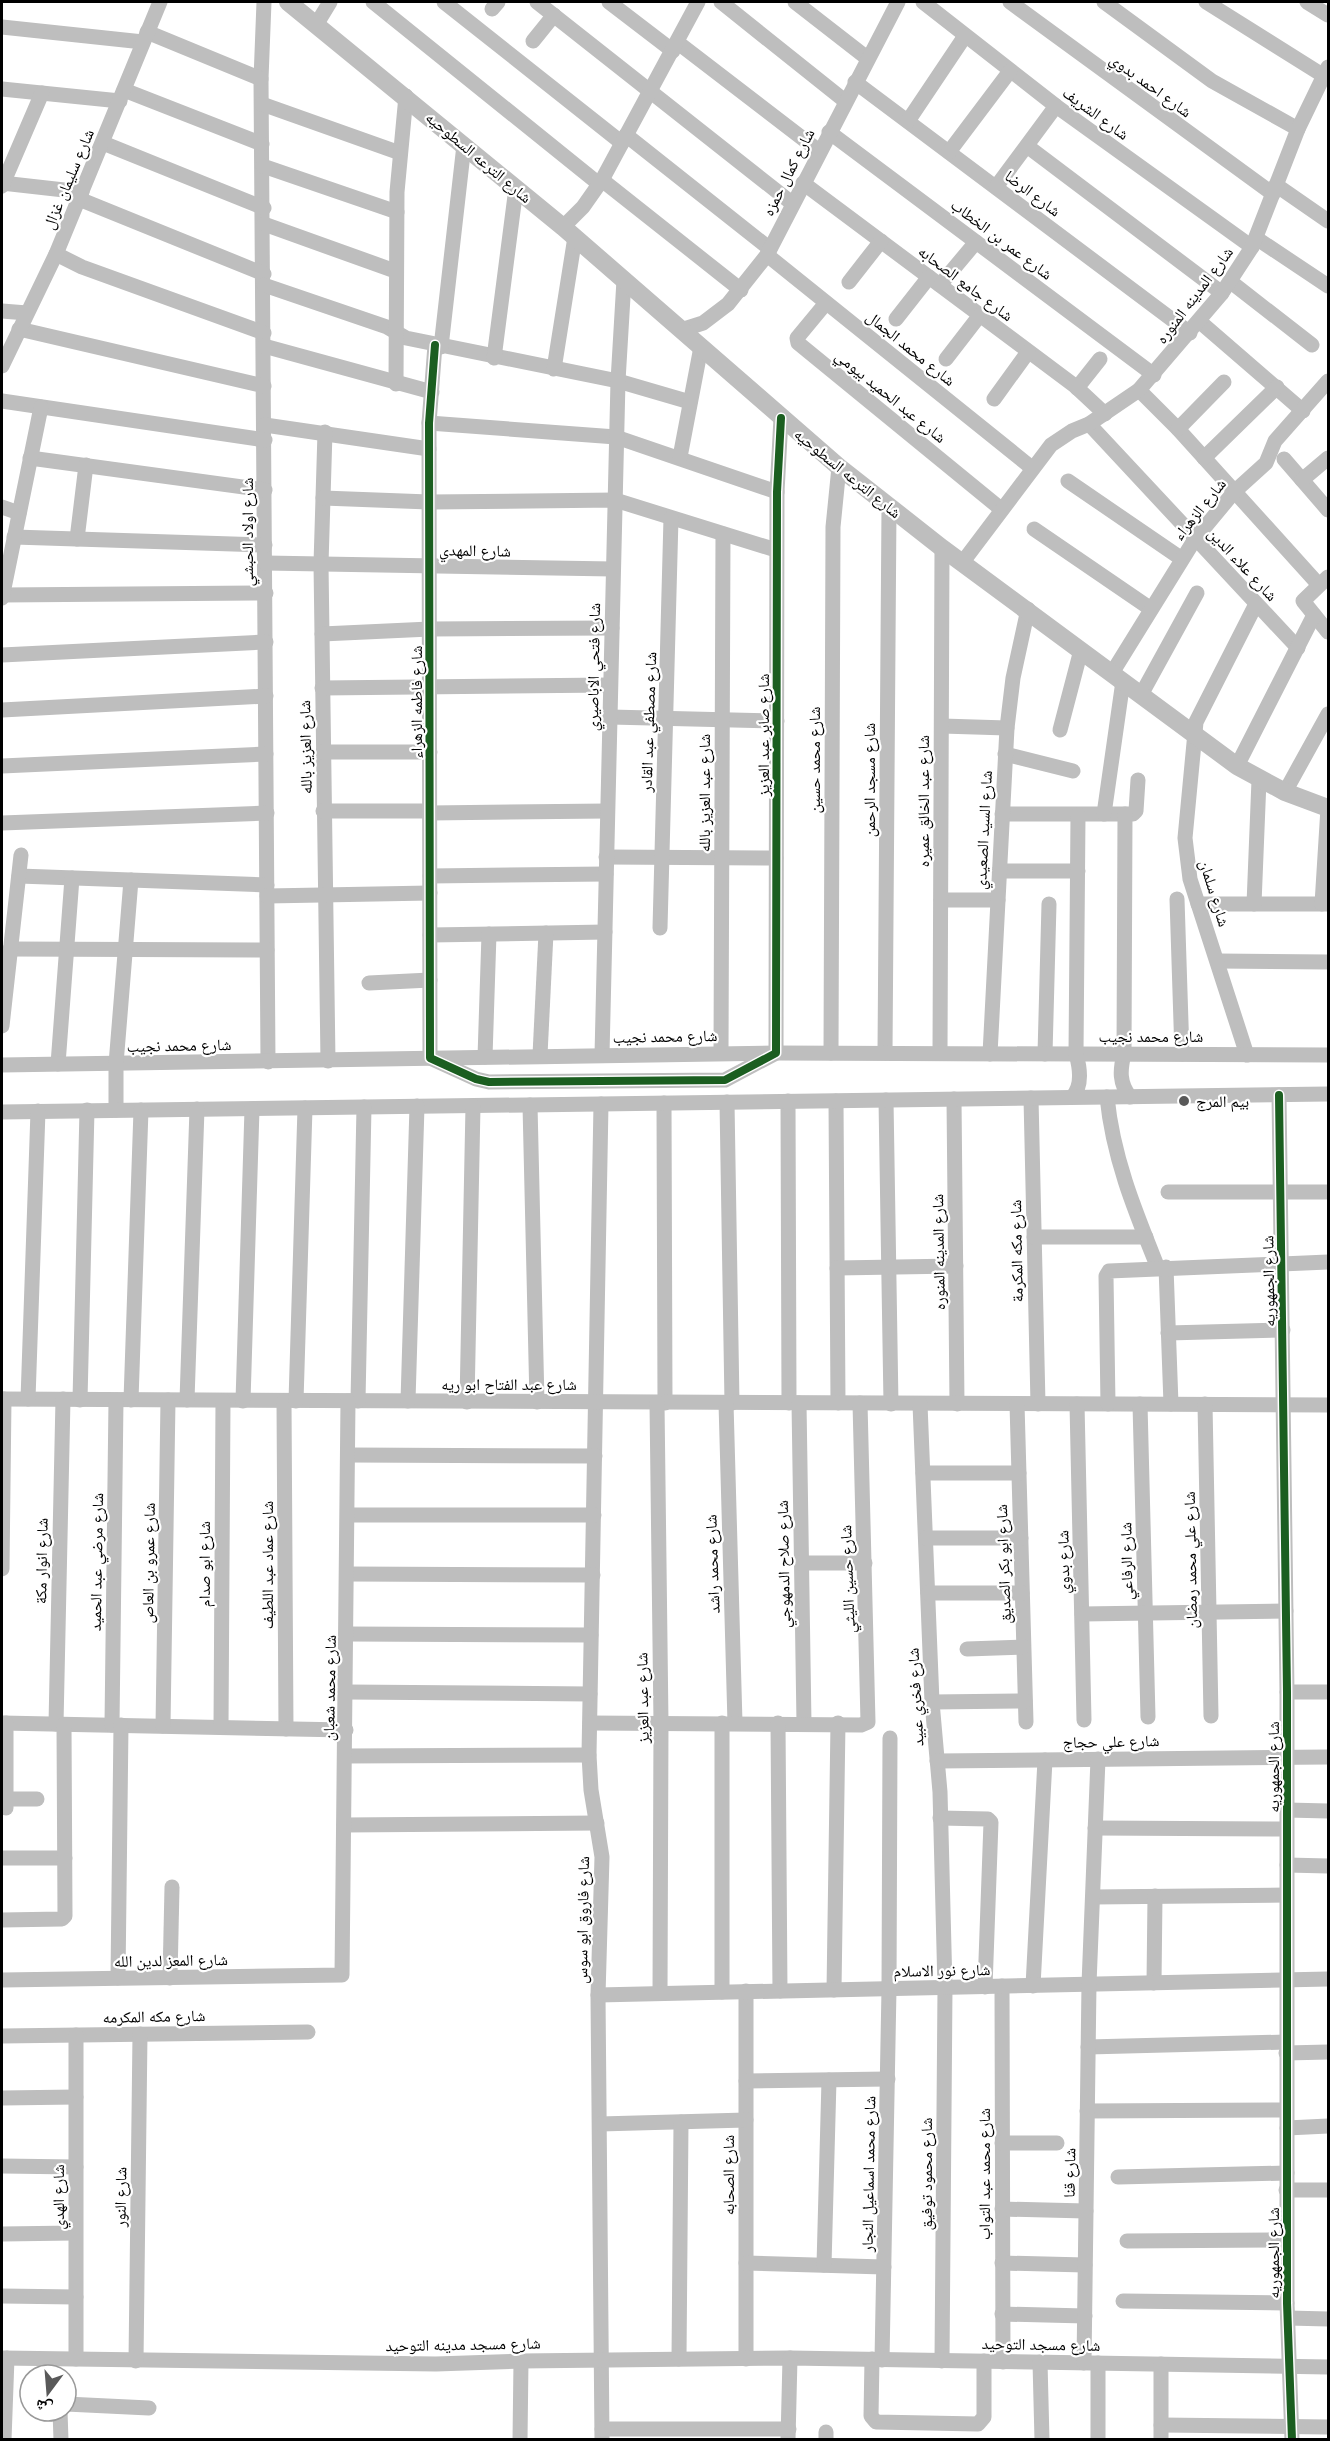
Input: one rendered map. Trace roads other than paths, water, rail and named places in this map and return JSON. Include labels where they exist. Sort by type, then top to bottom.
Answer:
[{"type":"street","name":"شارع سليمان غزال","points":[[2,366],[56,254],[160,2]]},
{"type":"street","name":"شارع اولاد الحبشي","points":[[264,2],[261,79],[264,208],[268,1062]]},
{"type":"street","name":"شارع الترعه السطوحيه","points":[[288,2],[406,96],[569,232],[781,418],[889,507],[962,563],[1028,609],[1193,736],[1259,780],[1328,808]]},
{"type":"street","points":[[316,25],[330,2]]},
{"type":"street","points":[[373,2],[741,290]]},
{"type":"street","name":"شارع محمد الجمال","points":[[444,2],[768,252],[826,303],[1032,468]]},
{"type":"street","points":[[537,2],[793,204]]},
{"type":"street","points":[[609,2],[675,46],[819,151]]},
{"type":"street","points":[[721,2],[845,101]]},
{"type":"street","points":[[795,2],[867,58]]},
{"type":"street","name":"شارع الشريف","points":[[923,2],[1056,106],[1254,243],[1329,286]]},
{"type":"street","name":"شارع احمد بدوي","points":[[1010,2],[1274,189],[1327,215]]},
{"type":"street","points":[[1104,2],[1212,81],[1298,129]]},
{"type":"street","points":[[1206,2],[1326,71]]},
{"type":"street","points":[[1307,2],[1329,15]]},
{"type":"street","points":[[554,369],[569,232],[601,182],[651,91],[675,46],[694,3]]},
{"type":"street","name":"شارع كمال حمزه","points":[[681,330],[703,323],[728,304],[768,252],[894,3]]},
{"type":"street","points":[[533,41],[554,15]]},
{"type":"street","points":[[2,27],[145,37],[261,79]]},
{"type":"street","points":[[908,121],[965,36]]},
{"type":"street","points":[[949,152],[1010,71]]},
{"type":"street","name":"شارع المدينه المنوره","points":[[962,563],[1051,445],[1105,414],[1139,390],[1227,287],[1254,243],[1298,129],[1326,71]]},
{"type":"street","name":"شارع الرضا","points":[[855,81],[996,187],[1277,387],[1303,411]]},
{"type":"street","points":[[2,89],[122,96],[262,144]]},
{"type":"street","points":[[42,93],[2,184],[81,196],[264,280],[387,327],[395,333],[438,346],[618,381],[690,402]]},
{"type":"street","points":[[396,384],[397,212],[406,96]]},
{"type":"street","points":[[262,104],[400,153]]},
{"type":"street","points":[[996,187],[1056,106]]},
{"type":"street","name":"شارع عمر بن الخطاب","points":[[829,132],[1154,375]]},
{"type":"street","points":[[103,143],[264,208]]},
{"type":"street","name":"شارع فاطمه الزهراء","points":[[430,1058],[429,423],[464,145]]},
{"type":"street","points":[[1027,146],[1312,345]]},
{"type":"street","points":[[263,166],[397,212]]},
{"type":"street","name":"شارع جامع الصحابه","points":[[803,183],[1077,388],[1105,414]]},
{"type":"street","points":[[494,358],[516,188]]},
{"type":"street","points":[[264,224],[395,271]]},
{"type":"street","points":[[849,282],[881,241]]},
{"type":"street","points":[[896,319],[976,242]]},
{"type":"street","points":[[56,254],[82,267],[264,339],[396,384],[432,392]]},
{"type":"street","name":"شارع فتحي الاباصيري","points":[[602,1054],[616,437],[624,280]]},
{"type":"street","name":"شارع عبد الحميد بيومي","points":[[826,303],[797,338],[798,343],[1001,509]]},
{"type":"street","points":[[2,311],[27,313]]},
{"type":"street","points":[[946,359],[980,315]]},
{"type":"street","points":[[19,329],[264,386]]},
{"type":"street","points":[[680,457],[701,347]]},
{"type":"street","points":[[994,399],[1028,352]]},
{"type":"street","points":[[1077,388],[1100,359]]},
{"type":"street","name":"شارع الزهراء","points":[[1118,677],[1151,609],[1195,539],[1234,492],[1266,463],[1275,441],[1329,381]]},
{"type":"street","points":[[1178,429],[1224,382]]},
{"type":"street","points":[[1204,458],[1277,387]]},
{"type":"street","points":[[1139,390],[1178,429],[1234,492],[1324,581],[1303,601],[1329,632]]},
{"type":"street","points":[[2,400],[41,407],[265,432],[325,432],[429,449]]},
{"type":"street","points":[[41,407],[14,537],[5,562],[2,596],[266,593]]},
{"type":"street","name":"شارع صابر عبد العزيز","points":[[776,1053],[776,550],[781,418]]},
{"type":"street","points":[[429,423],[616,437],[777,492]]},
{"type":"street","name":"شارع علاء الدين","points":[[1089,424],[1298,648]]},
{"type":"street","name":"شارع العزيز بالله","points":[[325,432],[321,564],[328,1061]]},
{"type":"street","points":[[30,458],[265,490]]},
{"type":"street","points":[[1302,480],[1329,458]]},
{"type":"street","points":[[1284,459],[1329,510]]},
{"type":"street","points":[[77,539],[86,465]]},
{"type":"street","name":"شارع محمد حسين","points":[[831,1053],[833,527],[839,467]]},
{"type":"street","points":[[1068,481],[1182,559]]},
{"type":"street","points":[[323,498],[429,502],[615,500],[776,550]]},
{"type":"street","points":[[2,507],[19,513]]},
{"type":"street","name":"شارع مسجد الرحمن","points":[[885,1053],[889,507]]},
{"type":"street","name":"شارع مصطفي عبد القادر","points":[[660,928],[671,518]]},
{"type":"street","points":[[1034,529],[1151,609]]},
{"type":"street","name":"شارع عبد العزيز بالله","points":[[721,1053],[723,534]]},
{"type":"street","points":[[14,537],[265,545]]},
{"type":"street","name":"شارع عبد الخالق عميره","points":[[940,1053],[942,548]]},
{"type":"street","name":"شارع المهدي","points":[[266,563],[613,569]]},
{"type":"street","points":[[1141,695],[1197,592]]},
{"type":"street","name":"شارع سلمان","points":[[1247,1055],[1198,904],[1185,852],[1193,736],[1202,707],[1256,604]]},
{"type":"street","name":"شارع السيد الصعيدي","points":[[990,1054],[1007,728],[1013,678],[1028,609]]},
{"type":"street","points":[[1237,766],[1314,615]]},
{"type":"street","points":[[322,634],[430,629],[612,628]]},
{"type":"street","points":[[2,654],[266,642]]},
{"type":"street","points":[[1060,730],[1081,650]]},
{"type":"street","points":[[1104,814],[1118,677]]},
{"type":"street","points":[[322,688],[610,685]]},
{"type":"street","points":[[2,710],[266,696]]},
{"type":"street","points":[[1285,792],[1329,714]]},
{"type":"street","points":[[610,717],[777,721]]},
{"type":"street","points":[[942,726],[1007,728]]},
{"type":"street","points":[[323,752],[430,752]]},
{"type":"street","points":[[2,766],[266,754]]},
{"type":"street","points":[[1005,754],[1073,771]]},
{"type":"street","points":[[1002,814],[1078,815],[1135,812],[1138,780]]},
{"type":"street","points":[[1254,904],[1259,780]]},
{"type":"street","points":[[1198,904],[1325,904],[1328,808]]},
{"type":"street","points":[[323,811],[607,812]]},
{"type":"street","points":[[2,823],[267,813]]},
{"type":"street","points":[[1125,814],[1125,1054],[1121,1078],[1124,1089],[1130,1097]]},
{"type":"street","points":[[1072,1097],[1079,1083],[1076,1054],[1078,815]]},
{"type":"street","points":[[2,1026],[10,949],[7,927],[19,876],[21,855]]},
{"type":"street","points":[[606,857],[776,858]]},
{"type":"street","points":[[999,871],[1078,871]]},
{"type":"street","points":[[430,876],[606,874]]},
{"type":"street","points":[[19,876],[131,880],[324,894],[430,892]]},
{"type":"street","points":[[58,1064],[72,878]]},
{"type":"street","points":[[116,1110],[116,1064],[131,880]]},
{"type":"street","points":[[1177,899],[1182,1054]]},
{"type":"street","points":[[941,900],[998,900]]},
{"type":"street","points":[[1045,1054],[1049,904]]},
{"type":"street","points":[[430,935],[605,932]]},
{"type":"street","points":[[540,1055],[546,933]]},
{"type":"street","points":[[485,1057],[489,934]]},
{"type":"street","points":[[10,949],[267,950]]},
{"type":"street","points":[[1218,961],[1329,962]]},
{"type":"street","points":[[369,983],[430,980]]},
{"type":"street","name":"شارع محمد نجيب","points":[[2,1065],[721,1053],[1329,1055]]},
{"type":"street","points":[[430,1058],[476,1079],[489,1082],[725,1080],[776,1053]]},
{"type":"street","points":[[2,1112],[1329,1094]]},
{"type":"street","name":"شارع الجمهوريه","points":[[1279,1095],[1287,1692],[1286,2240],[1292,2433]]},
{"type":"street","points":[[1107,1097],[1115,1152],[1146,1237],[1162,1267],[1171,1404]]},
{"type":"street","name":"شارع مكه المكرمة","points":[[1031,1098],[1038,1404]]},
{"type":"street","name":"شارع المدينه المنوره","points":[[954,1099],[957,1404]]},
{"type":"street","points":[[886,1100],[891,1404]]},
{"type":"street","name":"شارع صلاح الدمهوجي","points":[[788,1101],[804,1723]]},
{"type":"street","points":[[836,1101],[838,1403]]},
{"type":"street","name":"شارع محمد راشد","points":[[722,1992],[729,1723],[727,1102]]},
{"type":"street","name":"شارع عبد العزيز","points":[[660,1993],[664,1103]]},
{"type":"street","name":"شارع فاروق ابو سوس","points":[[601,1104],[589,1755],[603,1857],[598,1995],[602,2434]]},
{"type":"street","points":[[530,1105],[537,1402]]},
{"type":"street","points":[[408,1401],[417,1106]]},
{"type":"street","points":[[467,1402],[473,1106]]},
{"type":"street","name":"شارع محمد شعبان","points":[[342,1975],[349,1455],[364,1107]]},
{"type":"street","points":[[243,1401],[252,1108]]},
{"type":"street","name":"شارع عماد عبد اللطيف","points":[[286,1729],[290,1401],[305,1108]]},
{"type":"street","points":[[187,1400],[197,1109]]},
{"type":"street","points":[[80,1400],[87,1110]]},
{"type":"street","name":"شارع مرضي عبد الحميد","points":[[118,1978],[116,1725],[123,1400],[141,1110]]},
{"type":"street","points":[[28,1399],[38,1111]]},
{"type":"street","points":[[1168,1192],[1281,1194],[1329,1192]]},
{"type":"street","points":[[1034,1237],[1146,1237]]},
{"type":"street","points":[[1108,1404],[1107,1273],[1119,1268],[1329,1262]]},
{"type":"street","points":[[837,1268],[956,1266]]},
{"type":"street","points":[[1168,1333],[1282,1330]]},
{"type":"street","points":[[2,1569],[3,1399]]},
{"type":"street","name":"شارع عبد الفتاح ابو ريه","points":[[3,1399],[1329,1405]]},
{"type":"street","name":"شارع انوار مكة","points":[[2,1920],[58,1920],[64,1918],[66,1912],[60,1725],[63,1399]]},
{"type":"street","name":"شارع عمرو بن العاص","points":[[164,1726],[168,1400]]},
{"type":"street","name":"شارع ابو صدام","points":[[221,1727],[223,1401]]},
{"type":"street","name":"شارع حسين الليثي","points":[[838,1723],[863,1725],[869,1720],[861,1403]]},
{"type":"street","name":"شارع فخري عبيد","points":[[921,1404],[932,1702],[940,1818],[945,1988]]},
{"type":"street","name":"شارع ابو بكر الصديق","points":[[1017,1404],[1026,1722]]},
{"type":"street","name":"شارع بدوي","points":[[1077,1404],[1084,1720]]},
{"type":"street","name":"شارع الرفاعي","points":[[1140,1404],[1148,1717]]},
{"type":"street","name":"شارع علي محمد رمضان","points":[[1204,1404],[1211,1716]]},
{"type":"street","points":[[349,1455],[595,1456]]},
{"type":"street","points":[[923,1473],[1019,1473]]},
{"type":"street","points":[[348,1515],[594,1515]]},
{"type":"street","points":[[926,1538],[1021,1538]]},
{"type":"street","points":[[801,1563],[865,1563]]},
{"type":"street","points":[[348,1574],[593,1575]]},
{"type":"street","points":[[928,1593],[1022,1593]]},
{"type":"street","points":[[1082,1614],[1286,1611]]},
{"type":"street","points":[[347,1634],[591,1635]]},
{"type":"street","points":[[967,1649],[1023,1647]]},
{"type":"street","points":[[347,1692],[590,1694]]},
{"type":"street","points":[[1287,1692],[1329,1692]]},
{"type":"street","points":[[932,1702],[1025,1701]]},
{"type":"street","points":[[37,1799],[4,1802],[4,1723],[346,1730]]},
{"type":"street","points":[[590,1723],[838,1723],[834,1990]]},
{"type":"street","points":[[778,1723],[780,1991]]},
{"type":"street","name":"شارع محمد اسماعيل النجار","points":[[890,1738],[890,1989],[884,2267],[871,2416],[876,2422],[967,2424],[984,2421],[984,2361]]},
{"type":"street","points":[[346,1756],[589,1755]]},
{"type":"street","name":"شارع علي حجاج","points":[[937,1761],[1329,1757]]},
{"type":"street","points":[[1089,1984],[1098,1759]]},
{"type":"street","points":[[1033,1986],[1045,1760]]},
{"type":"street","points":[[1287,1810],[1329,1811]]},
{"type":"street","points":[[940,1818],[991,1820],[985,1987]]},
{"type":"street","points":[[344,1825],[597,1824]]},
{"type":"street","points":[[1095,1828],[1287,1829]]},
{"type":"street","points":[[2,1858],[65,1858]]},
{"type":"street","points":[[1287,1865],[1329,1866]]},
{"type":"street","points":[[170,1978],[172,1887]]},
{"type":"street","points":[[1093,1897],[1286,1895]]},
{"type":"street","points":[[1154,1983],[1155,1896]]},
{"type":"street","name":"شارع المعز لدين الله","points":[[2,1980],[342,1975]]},
{"type":"street","name":"شارع نور الاسلام","points":[[598,1995],[1329,1979]]},
{"type":"street","name":"شارع قنا","points":[[1089,1984],[1085,2316],[1098,2439]]},
{"type":"street","name":"شارع محمد عبد التواب","points":[[1002,1986],[1003,2362]]},
{"type":"street","name":"شارع محمود توفيق","points":[[942,2361],[945,1988]]},
{"type":"street","name":"شارع الصحابه","points":[[746,1991],[746,2359]]},
{"type":"street","name":"شارع مكه المكرمه","points":[[2,2036],[308,2032]]},
{"type":"street","name":"شارع النور","points":[[136,2361],[140,2034]]},
{"type":"street","name":"شارع الهدي","points":[[76,2035],[76,2360]]},
{"type":"street","points":[[1088,2047],[1286,2048],[1329,2052]]},
{"type":"street","points":[[746,2081],[888,2079]]},
{"type":"street","points":[[824,2265],[829,2080]]},
{"type":"street","points":[[2,2098],[76,2097]]},
{"type":"street","points":[[1088,2111],[1286,2110]]},
{"type":"street","points":[[600,2124],[746,2120]]},
{"type":"street","points":[[680,2359],[681,2122]]},
{"type":"street","points":[[1287,2128],[1329,2126]]},
{"type":"street","points":[[1002,2143],[1057,2143]]},
{"type":"street","points":[[2,2166],[76,2167]]},
{"type":"street","points":[[1118,2177],[1287,2173]]},
{"type":"street","points":[[1286,2190],[1329,2190]]},
{"type":"street","points":[[1002,2209],[1086,2211]]},
{"type":"street","points":[[2,2234],[75,2233]]},
{"type":"street","points":[[1126,2241],[1286,2240]]},
{"type":"street","points":[[746,2263],[884,2267]]},
{"type":"street","points":[[1002,2263],[1085,2265]]},
{"type":"street","points":[[2,2296],[76,2297]]},
{"type":"street","points":[[1123,2301],[1287,2311],[1329,2319]]},
{"type":"street","points":[[1002,2314],[1085,2316]]},
{"type":"street","points":[[4,2358],[4,2439]]},
{"type":"street","name":"شارع مسجد مدينه التوحيد","points":[[4,2358],[436,2364],[790,2358]]},
{"type":"street","points":[[602,2434],[788,2434],[790,2358]]},
{"type":"street","name":"شارع مسجد التوحيد","points":[[790,2358],[1329,2367]]},
{"type":"street","points":[[520,2439],[521,2361]]},
{"type":"street","points":[[1040,2362],[1042,2439]]},
{"type":"street","points":[[1161,2364],[1161,2432],[1292,2433],[1329,2427]]},
{"type":"street","points":[[78,2405],[149,2408]]},
{"type":"street","points":[[60,2423],[61,2439]]},
{"type":"place","name":"بيم المرج","points":[[1184,1101]]}]
